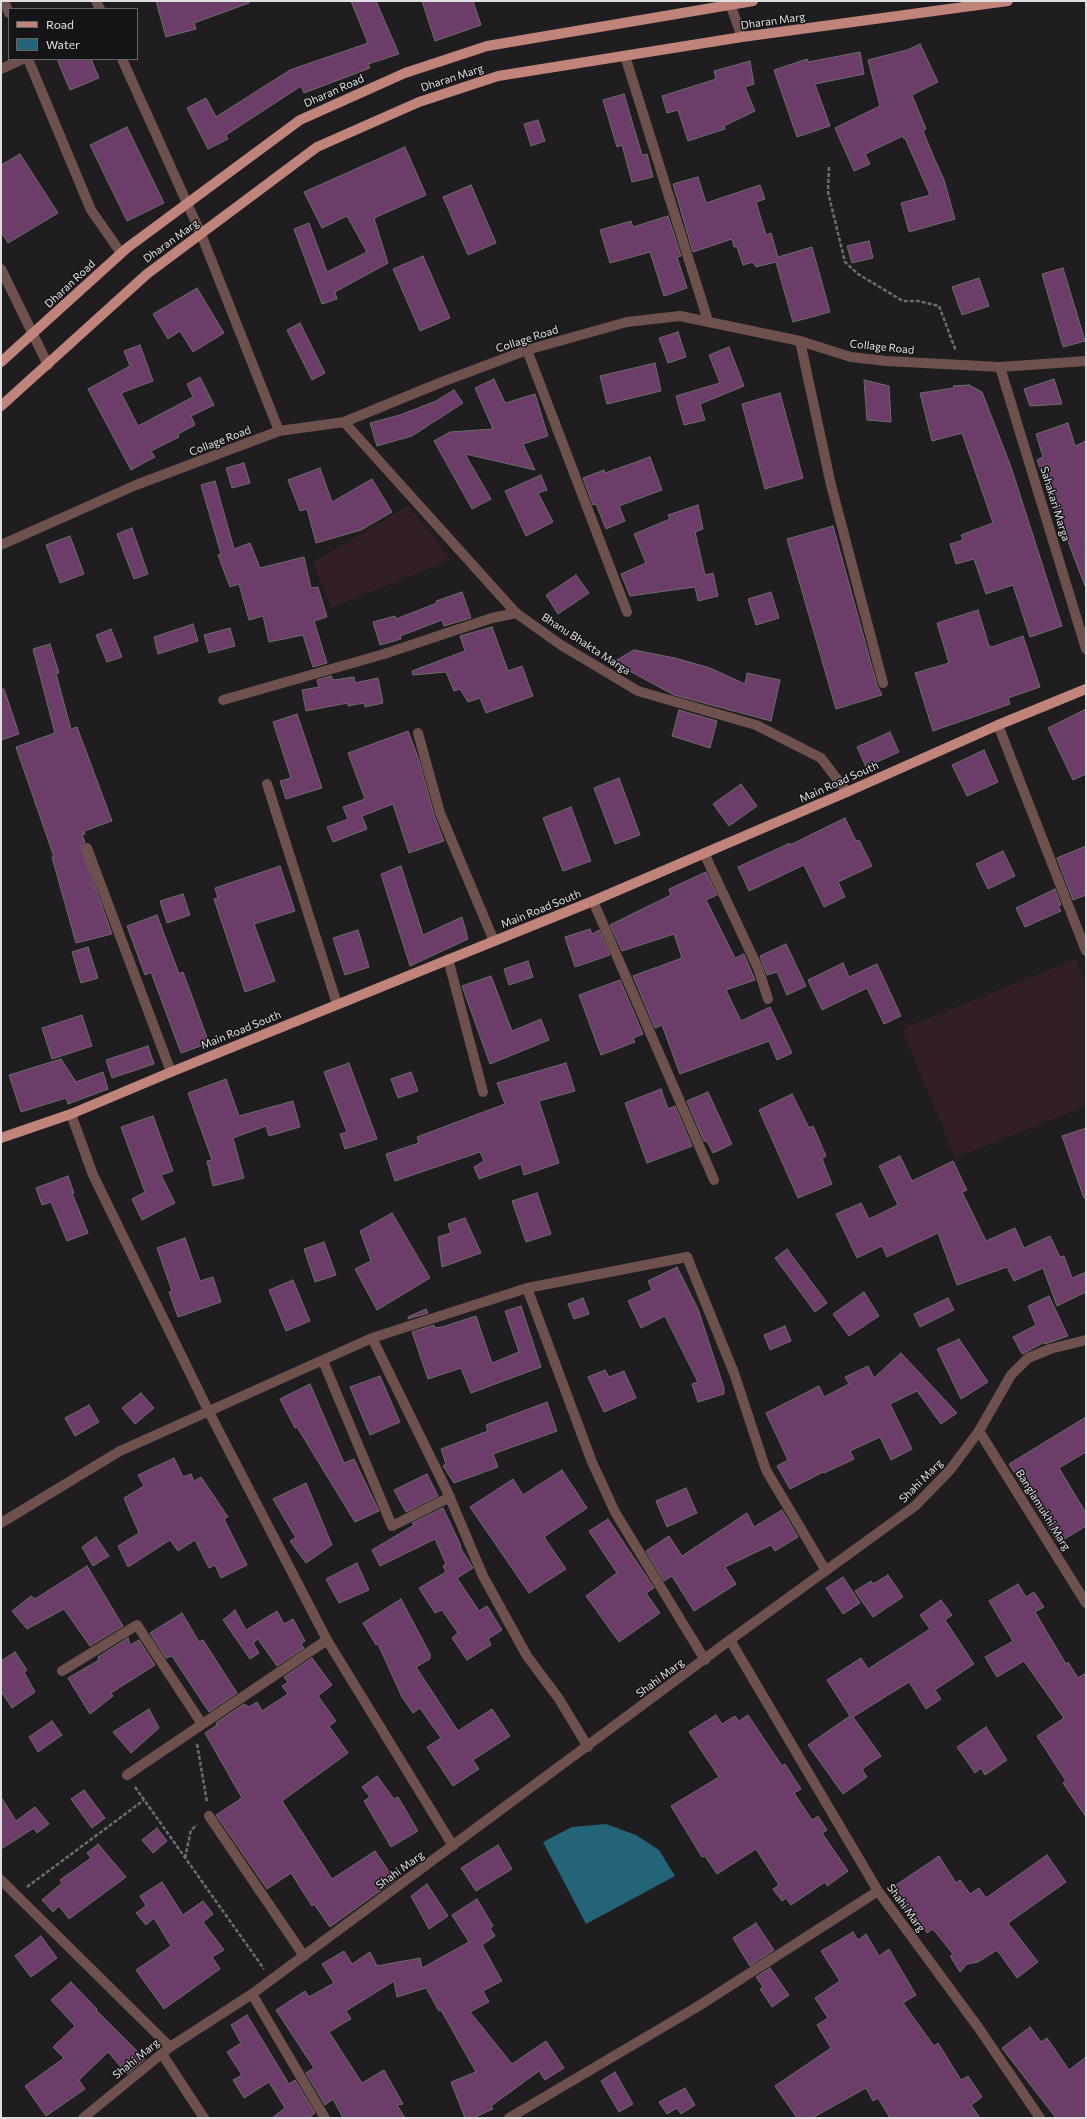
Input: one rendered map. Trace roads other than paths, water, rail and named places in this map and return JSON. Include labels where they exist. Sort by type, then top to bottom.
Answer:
[{"type":"main road","name":"Dharan Road","points":[[1,362],[121,253],[300,120],[405,73],[487,46],[729,2],[753,1]]},
{"type":"main road","name":"Dharan Marg","points":[[1,406],[48,365],[146,274],[317,148],[419,102],[498,76],[742,37],[1008,1]]},
{"type":"main road","name":"Main Road South","points":[[1,1138],[71,1114],[593,901],[847,792],[998,725],[1086,689]]},
{"type":"street","points":[[4,1],[8,11]]},
{"type":"street","points":[[729,2],[742,37]]},
{"type":"street","points":[[625,56],[708,321]]},
{"type":"street","points":[[1,68],[21,60]]},
{"type":"street","points":[[28,60],[92,210],[121,253]]},
{"type":"street","points":[[122,60],[201,234],[278,431]]},
{"type":"street","points":[[1,269],[48,365]]},
{"type":"street","name":"Collage Road","points":[[1,545],[136,485],[278,431],[344,422],[442,382],[527,350],[627,322],[680,316],[800,341],[851,357],[886,361],[1000,366],[1086,361]]},
{"type":"street","points":[[800,341],[831,485],[883,683]]},
{"type":"street","points":[[527,350],[627,612]]},
{"type":"street","name":"Sahakari Marga","points":[[1000,366],[1086,649]]},
{"type":"street","name":"Bhanu Bhakta Marga","points":[[344,422],[516,613],[562,645],[638,691],[756,725],[821,758],[847,792]]},
{"type":"street","points":[[223,700],[384,654],[492,618],[516,613]]},
{"type":"street","points":[[998,725],[1086,950]]},
{"type":"street","points":[[418,733],[440,813],[494,941]]},
{"type":"street","points":[[266,784],[338,1004]]},
{"type":"street","points":[[86,848],[171,1072]]},
{"type":"street","points":[[704,853],[758,968],[768,999]]},
{"type":"street","points":[[593,901],[714,1180]]},
{"type":"street","points":[[448,960],[483,1092]]},
{"type":"street","points":[[71,1114],[93,1175],[209,1412],[327,1640],[452,1846]]},
{"type":"street","points":[[1,1523],[120,1451],[372,1338],[527,1288],[687,1257],[734,1373],[766,1470],[826,1571]]},
{"type":"street","points":[[527,1288],[592,1462],[608,1498],[640,1554],[705,1660]]},
{"type":"street","points":[[372,1338],[450,1497],[483,1576],[524,1650],[559,1699],[588,1747]]},
{"type":"street","name":"Shahi Marg","points":[[83,2118],[170,2047],[252,1994],[588,1747],[730,1640],[916,1506],[950,1470],[979,1431],[1011,1375],[1028,1358],[1050,1349],[1086,1340]]},
{"type":"street","points":[[323,1361],[392,1526],[450,1497]]},
{"type":"street","name":"Banglamukhi Marg","points":[[979,1431],[1086,1603]]},
{"type":"street","points":[[62,1671],[137,1625],[198,1727]]},
{"type":"street","points":[[127,1775],[327,1640]]},
{"type":"street","name":"Shahi Marg","points":[[730,1640],[878,1891],[978,2027],[1040,2118]]},
{"type":"street","points":[[209,1816],[304,1956]]},
{"type":"street","points":[[1,1880],[17,1894],[170,2047]]},
{"type":"street","points":[[509,2118],[697,2007],[878,1891]]},
{"type":"street","points":[[252,1994],[325,2118]]},
{"type":"street","points":[[162,2054],[204,2118]]},
{"type":"water","points":[[606,1824],[636,1835],[659,1850],[675,1876],[586,1924],[543,1842],[572,1827]]}]
